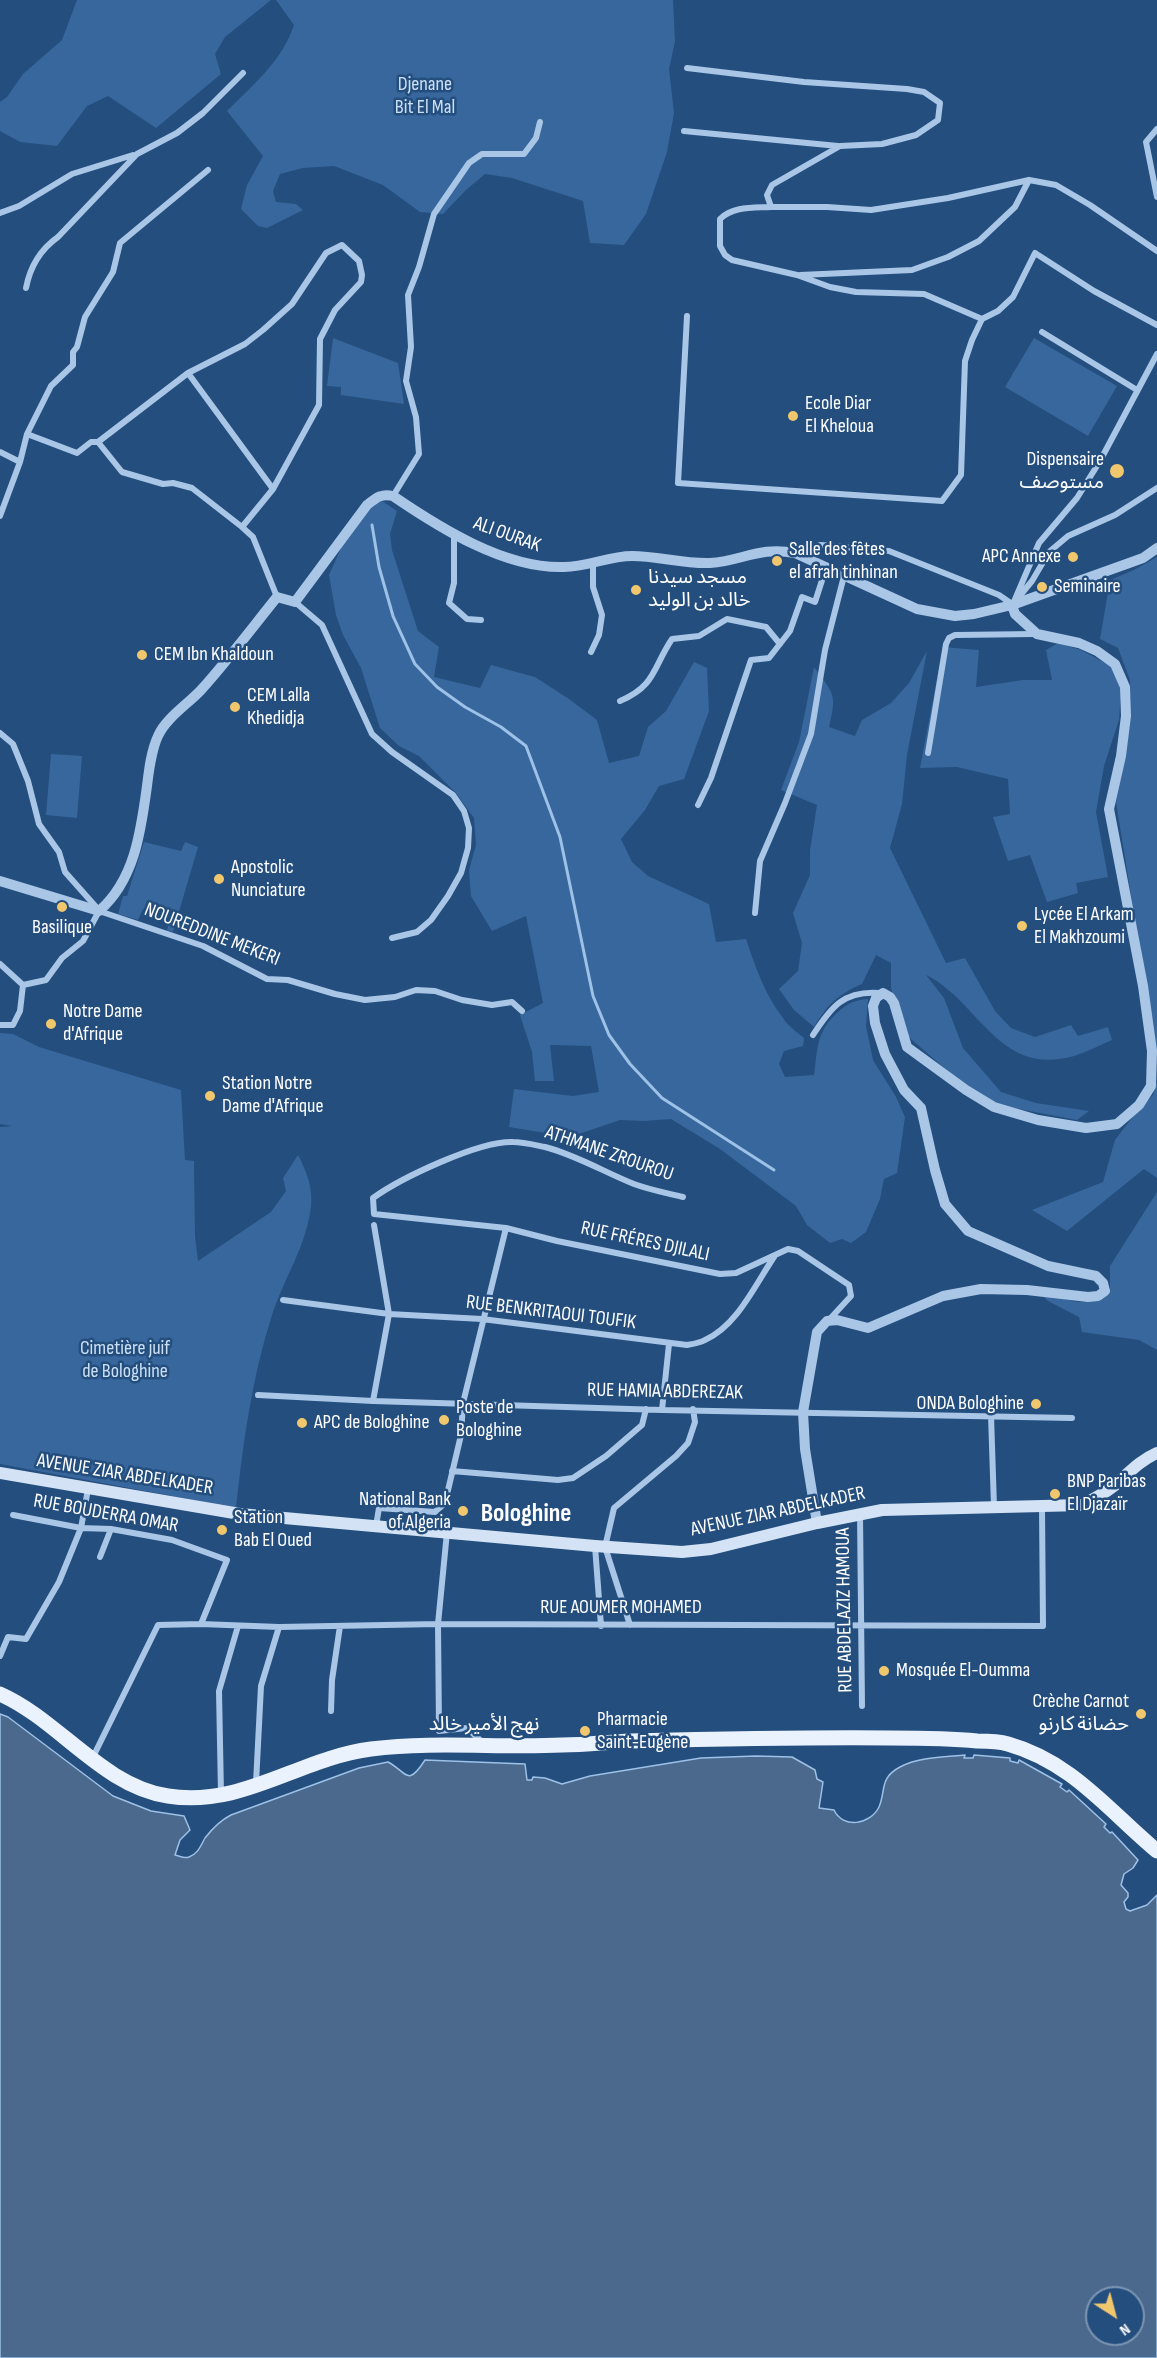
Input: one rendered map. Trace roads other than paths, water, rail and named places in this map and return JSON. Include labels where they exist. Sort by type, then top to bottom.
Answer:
[{"type":"main road","name":"AVENUE ZIAR ABDELKADER","points":[[0,1473],[240,1514],[600,1547],[682,1552],[711,1549],[817,1523],[892,1510],[1082,1504],[1115,1485],[1143,1459],[1157,1453]]},
{"type":"main road","name":"نهج الأمير خالد","points":[[0,1694],[61,1733],[113,1773],[164,1796],[194,1799],[221,1796],[256,1787],[325,1761],[367,1749],[403,1746],[854,1738],[949,1738],[1006,1743],[1052,1763],[1087,1786],[1157,1851]]},
{"type":"street","points":[[684,131],[840,146],[882,144],[916,135],[938,120],[940,103],[924,92],[907,89],[794,81],[687,68]]},
{"type":"street","points":[[0,213],[20,206],[72,174],[137,154],[177,133],[203,113],[243,73]]},
{"type":"street","points":[[295,602],[367,504],[385,494],[393,496],[419,454],[416,417],[406,381],[411,347],[408,295],[419,267],[434,214],[469,163],[482,154],[524,154],[536,138],[540,122]]},
{"type":"street","points":[[1157,129],[1146,142],[1157,197]]},
{"type":"street","points":[[771,207],[767,195],[772,185],[840,146]]},
{"type":"street","points":[[26,288],[36,261],[47,245],[58,237],[137,154]]},
{"type":"street","points":[[0,516],[20,462],[27,434],[51,386],[73,364],[73,352],[77,347],[85,317],[113,272],[120,243],[208,170]]},
{"type":"street","points":[[797,275],[912,270],[948,257],[979,242],[1015,207],[1029,180]]},
{"type":"street","points":[[982,319],[924,294],[856,292],[732,260],[725,255],[720,246],[720,219],[737,209],[827,207],[871,210],[948,198],[1029,180],[1056,185],[1090,205],[1157,251]]},
{"type":"street","points":[[27,434],[77,453],[91,442],[98,442],[188,373],[244,344],[284,312],[326,253],[342,245],[359,261],[361,282],[335,310],[320,339],[319,405],[273,489],[242,527]]},
{"type":"street","points":[[687,316],[678,483],[942,501],[961,475],[965,361],[982,319],[998,311],[1013,297],[1035,254],[1094,291],[1157,325]]},
{"type":"street","points":[[1042,332],[1137,390]]},
{"type":"street","points":[[1012,605],[1039,543],[1077,498],[1100,461],[1157,354]]},
{"type":"street","points":[[188,373],[273,489]]},
{"type":"street","points":[[98,442],[122,472],[155,482],[173,483],[192,488],[242,527],[253,537],[277,597]]},
{"type":"street","points":[[0,452],[20,462]]},
{"type":"street","points":[[1012,605],[1032,581],[1049,552],[1068,536],[1115,515],[1157,488]]},
{"type":"street","name":"ALI OURAK","points":[[393,496],[454,535],[538,567],[593,564],[614,557],[632,556],[708,563],[731,561],[759,551],[779,550],[795,553],[917,609],[955,616],[975,614],[1012,605],[1143,558],[1157,548]]},
{"type":"street","points":[[454,535],[454,583],[449,603],[467,619],[481,620]]},
{"type":"street","points":[[795,553],[821,545],[889,551],[999,595],[1012,605],[1015,614],[1037,634]]},
{"type":"street","points":[[591,652],[599,635],[602,615],[593,587],[593,564]]},
{"type":"street","points":[[698,805],[711,778],[751,660],[769,658],[790,631],[802,597],[815,602],[826,568]]},
{"type":"street","points":[[755,913],[760,861],[811,734],[825,650],[844,576]]},
{"type":"street","points":[[277,597],[295,602],[322,625],[372,734],[392,752],[453,795],[464,811],[469,828],[468,848],[461,873],[448,896],[431,920],[417,932],[392,938]]},
{"type":"street","points":[[23,985],[46,980],[62,958],[83,941],[103,907],[128,872],[134,855],[149,770],[158,735],[172,717],[207,683],[277,597]]},
{"type":"street","points":[[620,701],[646,686],[672,639],[699,636],[727,619],[766,627],[780,644]]},
{"type":"street","points":[[813,1035],[826,1014],[846,998],[862,992],[883,993],[894,1003],[907,1047],[966,1090],[994,1107],[1038,1120],[1086,1128],[1116,1124],[1139,1105],[1150,1086],[1152,1051],[1109,809],[1121,756],[1126,716],[1125,687],[1115,664],[1097,651],[1079,643],[1037,634],[955,635],[949,638],[946,644],[928,753]]},
{"type":"street","points":[[0,733],[13,744],[28,780],[39,824],[58,852],[65,872],[103,907]]},
{"type":"street","points":[[0,881],[103,907]]},
{"type":"street","name":"NOUREDDINE MEKERI","points":[[103,907],[203,946],[267,979],[288,980],[364,1000],[395,997],[416,990],[435,991],[462,1000],[492,1005],[512,1002],[522,1011]]},
{"type":"street","points":[[0,964],[23,985]]},
{"type":"street","points":[[0,1025],[14,1025],[20,1011],[23,985]]},
{"type":"street","points":[[817,1523],[805,1449],[803,1412],[818,1332],[827,1321],[837,1320],[868,1328],[943,1296],[981,1289],[1027,1290],[1088,1297],[1098,1296],[1105,1291],[1103,1283],[1096,1276],[1048,1266],[968,1231],[945,1204],[921,1108],[904,1090],[885,1054],[875,1023],[873,1006],[876,998],[883,993]]},
{"type":"street","name":"ATHMANE ZROUROU","points":[[375,1214],[373,1198],[385,1189],[453,1157],[512,1142],[544,1147],[578,1158],[636,1185],[683,1197]]},
{"type":"street","name":"RUE FRÉRES DJILALI","points":[[375,1214],[506,1228],[720,1274],[736,1273],[788,1249],[798,1251],[849,1285],[851,1296],[827,1321]]},
{"type":"street","points":[[373,1401],[388,1314],[374,1225]]},
{"type":"street","points":[[376,1526],[379,1508],[435,1512],[446,1503],[461,1435],[463,1403],[506,1228]]},
{"type":"street","name":"RUE BENKRITAOUI TOUFIK","points":[[283,1300],[388,1314],[482,1319],[687,1345],[706,1340],[721,1329],[738,1311],[774,1257]]},
{"type":"street","points":[[662,1410],[669,1344]]},
{"type":"street","name":"RUE HAMIA ABDEREZAK","points":[[258,1395],[662,1410],[1072,1418]]},
{"type":"street","points":[[452,1471],[558,1480],[573,1478],[606,1456],[642,1425],[646,1409]]},
{"type":"street","points":[[601,1626],[600,1547],[614,1508],[676,1456],[688,1443],[695,1422],[693,1409]]},
{"type":"street","points":[[991,1415],[994,1507]]},
{"type":"street","points":[[0,1656],[8,1637],[26,1639],[59,1582],[81,1528],[88,1489]]},
{"type":"street","name":"RUE AOUMER MOHAMED","points":[[92,1757],[158,1625],[279,1627],[438,1624],[1042,1626],[1042,1507]]},
{"type":"street","name":"RUE ABDELAZIZ HAMOUA","points":[[860,1514],[862,1706]]},
{"type":"street","name":"RUE BOUDERRA OMAR","points":[[13,1515],[81,1528],[111,1529],[172,1540],[227,1560],[201,1624]]},
{"type":"street","points":[[100,1557],[111,1529]]},
{"type":"street","points":[[447,1532],[438,1624],[439,1731],[467,1728],[487,1746]]},
{"type":"street","points":[[600,1547],[630,1624]]},
{"type":"street","points":[[221,1796],[219,1690],[238,1626]]},
{"type":"street","points":[[331,1711],[332,1680],[340,1626]]},
{"type":"street","points":[[256,1787],[261,1686],[279,1627]]},
{"type":"waterway","points":[[372,525],[379,567],[393,616],[415,664],[437,687],[465,707],[501,727],[526,746],[560,837],[593,996],[609,1035],[630,1064],[662,1098],[774,1170]]},
{"type":"place","name":"Ecole Diar El Kheloua","points":[[793,416]]},
{"type":"place","name":"Dispensaire مستوصف","points":[[1117,471]]},
{"type":"place","name":"APC Annexe","points":[[1073,557]]},
{"type":"place","name":"Salle des fêtes el afrah tinhinan","points":[[777,561]]},
{"type":"place","name":"Seminaire","points":[[1042,587]]},
{"type":"place","name":"مسجد سيدنا خالد بن الوليد","points":[[636,590]]},
{"type":"place","name":"CEM Ibn Khaldoun","points":[[142,655]]},
{"type":"place","name":"CEM Lalla Khedidja","points":[[235,707]]},
{"type":"place","name":"Apostolic Nunciature","points":[[219,879]]},
{"type":"place","name":"Basilique","points":[[62,907]]},
{"type":"place","name":"Lycée El Arkam El Makhzoumi","points":[[1022,926]]},
{"type":"place","name":"Notre Dame d'Afrique","points":[[51,1024]]},
{"type":"place","name":"Station Notre Dame d'Afrique","points":[[210,1096]]},
{"type":"place","name":"ONDA Bologhine","points":[[1036,1404]]},
{"type":"place","name":"Poste de Bologhine","points":[[444,1420]]},
{"type":"place","name":"APC de Bologhine","points":[[302,1423]]},
{"type":"place","name":"BNP Paribas El Djazaïr","points":[[1055,1494]]},
{"type":"place","name":"National Bank of Algeria","points":[[463,1511]]},
{"type":"place","name":"Station Bab El Oued","points":[[222,1530]]},
{"type":"place","name":"Mosquée El-Oumma","points":[[884,1671]]},
{"type":"place","name":"Crèche Carnot حضانة كارنو","points":[[1141,1714]]},
{"type":"place","name":"Pharmacie Saint-Eugène","points":[[585,1731]]},
{"type":"district","name":"Bologhine","points":[[526,1514]]},
{"type":"park label","name":"Djenane Bit El Mal","points":[[425,96]]},
{"type":"park label","name":"Cimetière juif de Bologhine","points":[[125,1360]]}]
